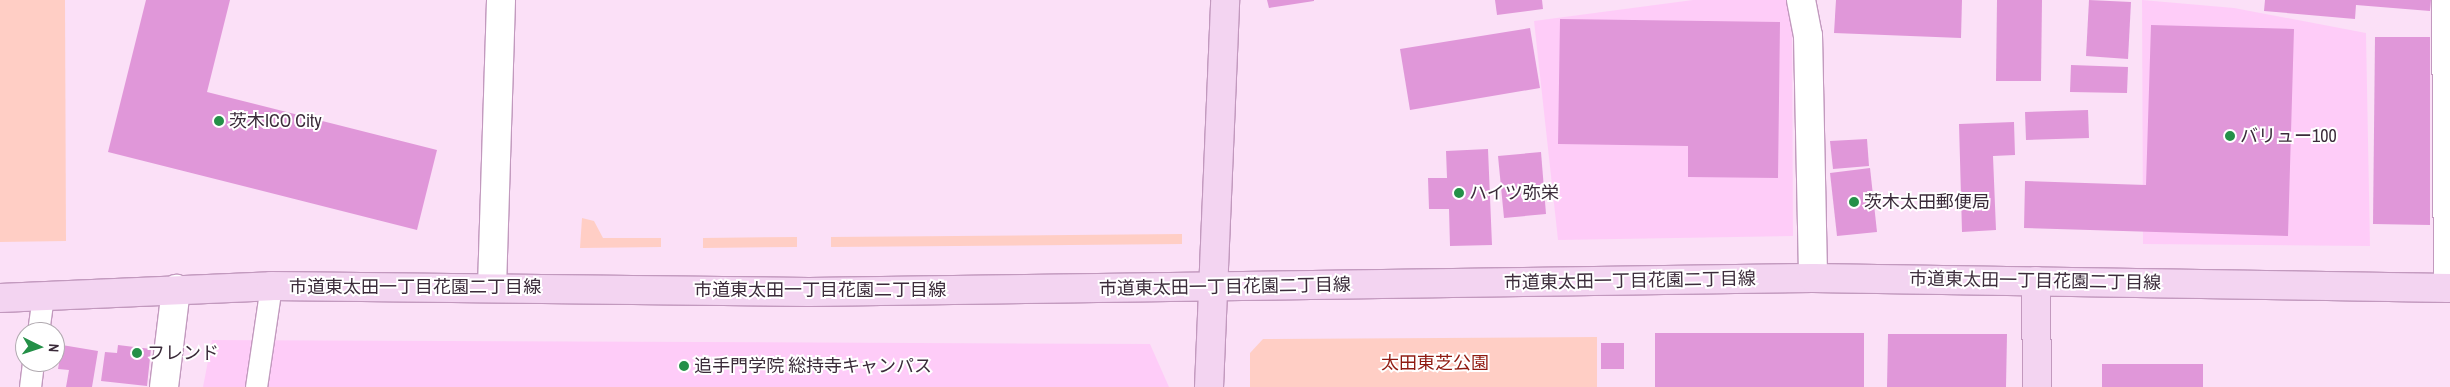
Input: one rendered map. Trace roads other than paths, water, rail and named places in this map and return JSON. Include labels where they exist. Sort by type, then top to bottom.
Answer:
[{"type":"street","points":[[492,287],[501,0]]},
{"type":"street","points":[[1209,387],[1211,288],[1225,0]]},
{"type":"street","points":[[1801,0],[1808,35],[1813,278]]},
{"type":"street","points":[[2446,0],[2449,288]]},
{"type":"street","name":"市道東太田一丁目花園二丁目線","points":[[0,298],[271,286],[809,292],[1211,288],[1813,278],[2449,288]]},
{"type":"street","points":[[2036,281],[2037,387]]},
{"type":"street","points":[[164,387],[176,289]]},
{"type":"lane","points":[[256,387],[271,286]]},
{"type":"lane","points":[[39,322],[42,296]]},
{"type":"lane","points":[[30,387],[32,372]]},
{"type":"place","name":"茨木ICO City","points":[[219,121]]},
{"type":"place","name":"バリュー100","points":[[2230,136]]},
{"type":"place","name":"ハイツ弥栄","points":[[1459,193]]},
{"type":"place","name":"茨木太田郵便局","points":[[1854,202]]},
{"type":"place","name":"フレンド","points":[[137,353]]},
{"type":"place","name":"追手門学院 総持寺キャンパス","points":[[684,366]]},
{"type":"park label","name":"太田東芝公園","points":[[1435,363]]}]
